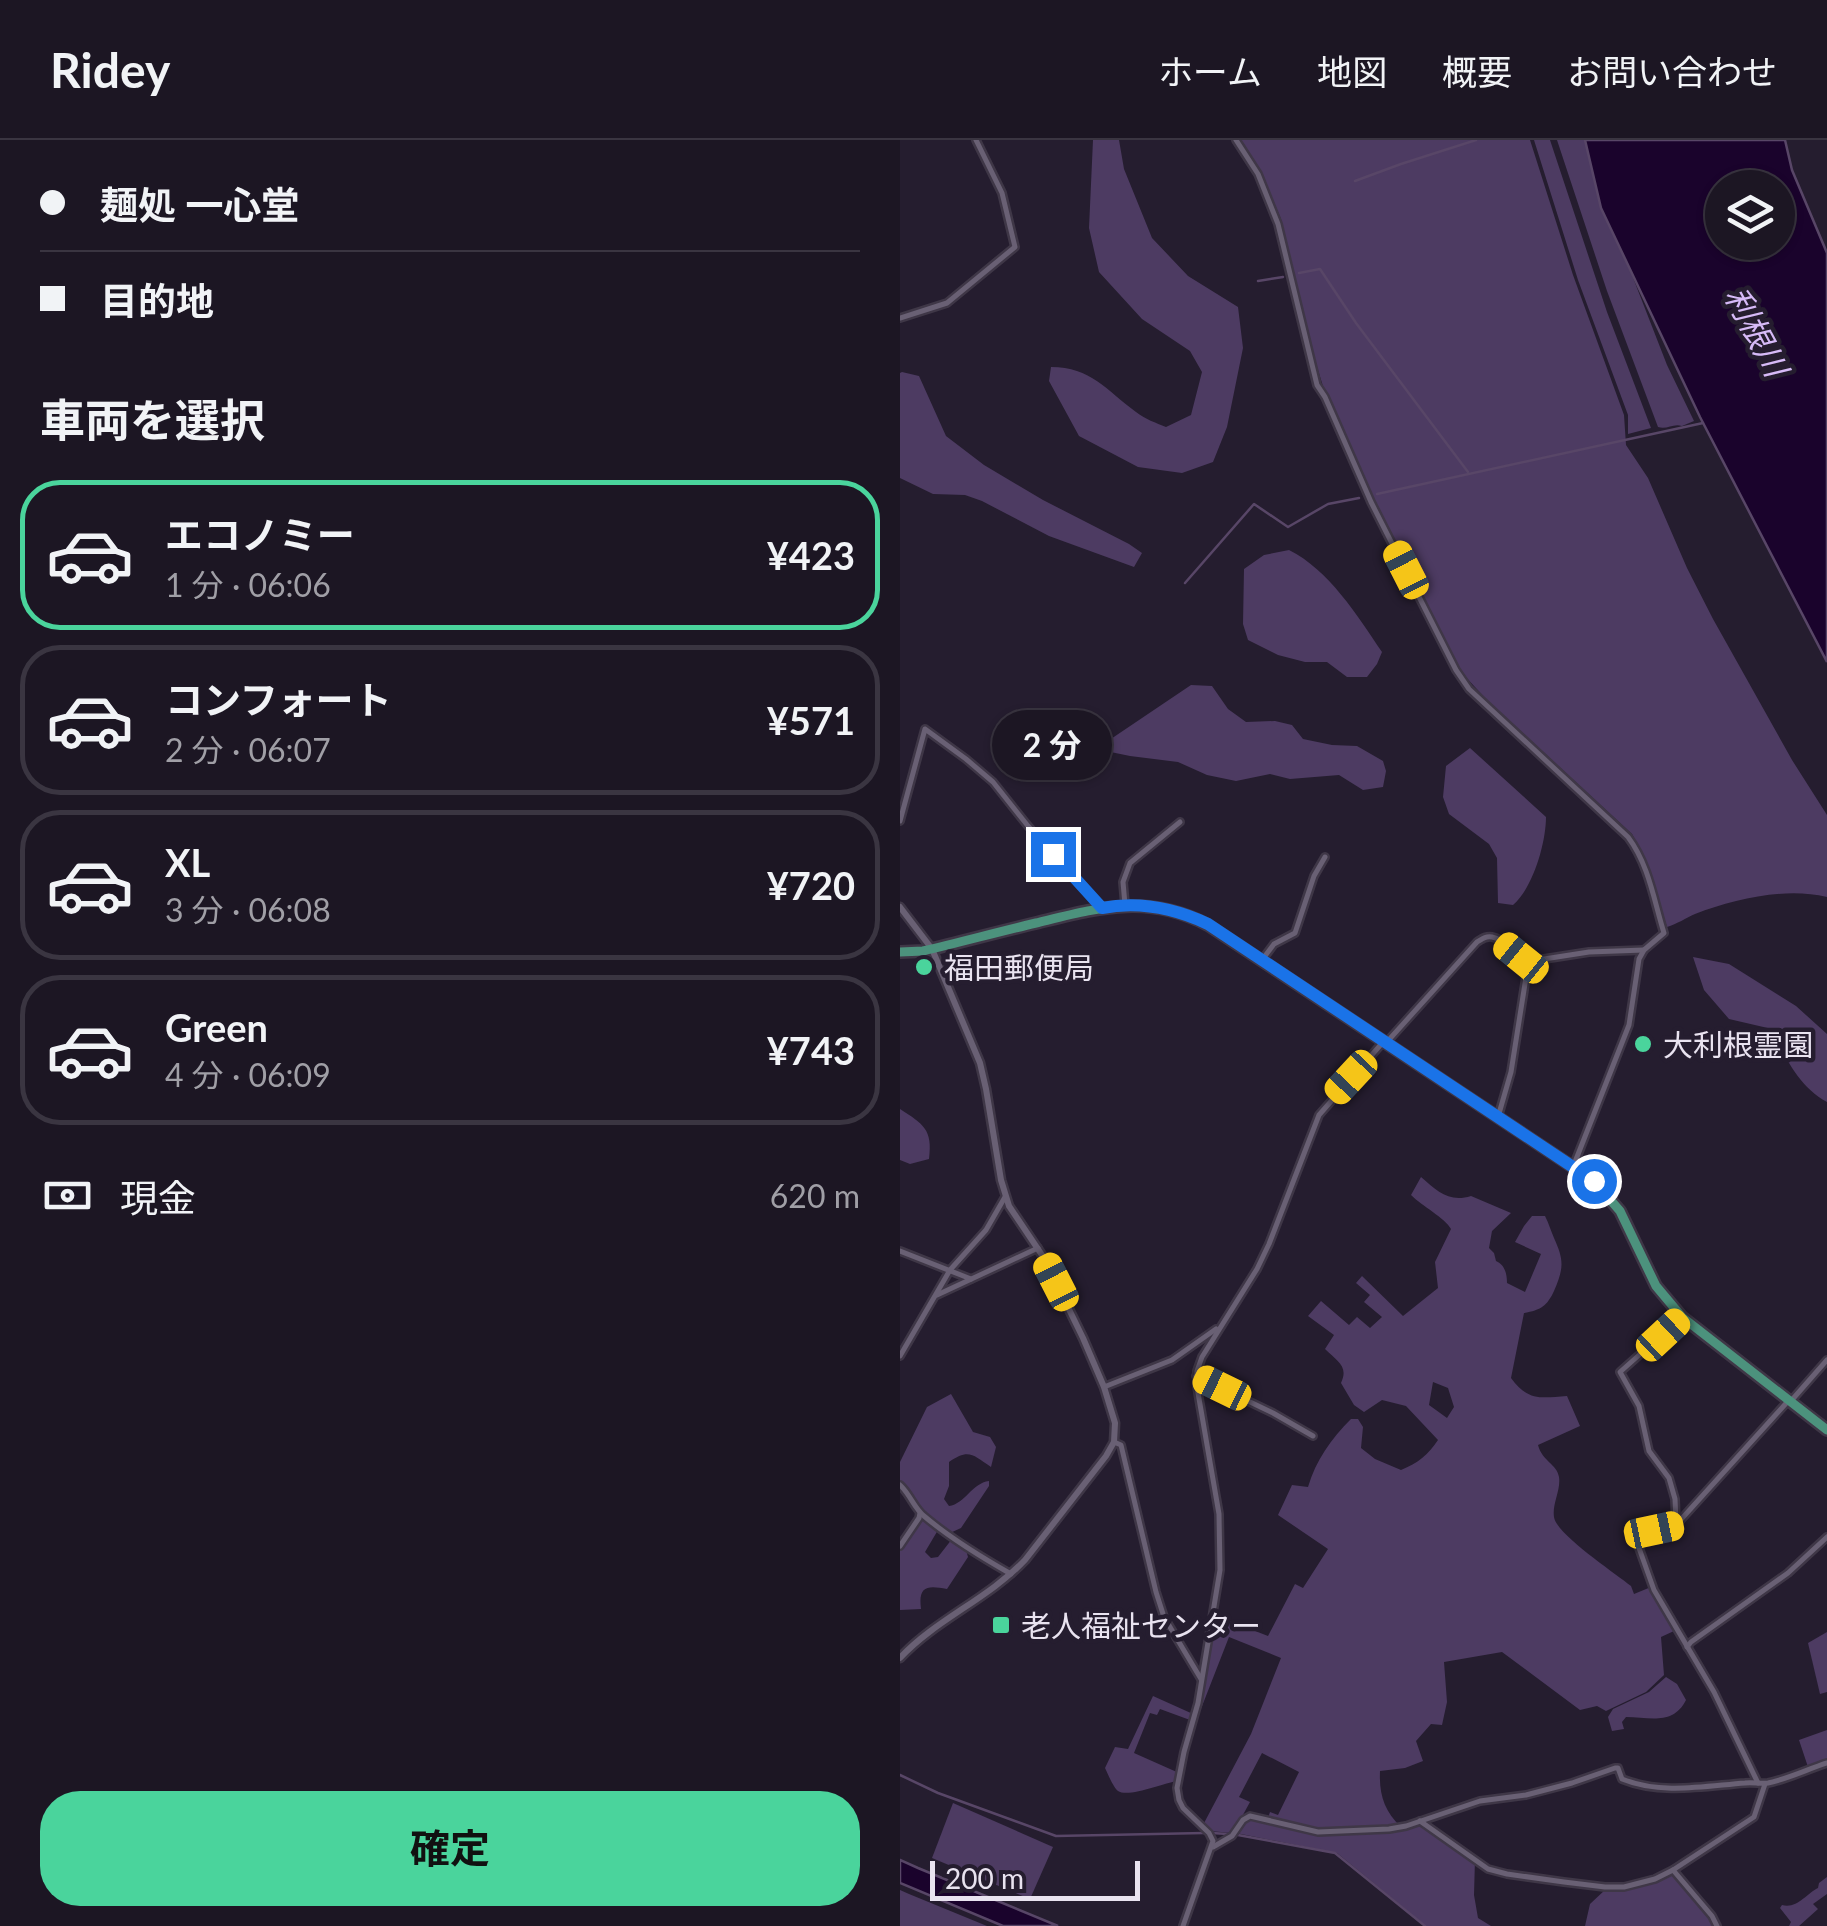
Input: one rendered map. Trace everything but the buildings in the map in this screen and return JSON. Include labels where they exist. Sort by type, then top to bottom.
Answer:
[{"type":"main road","points":[[900,952],[932,949],[1125,905],[1159,907],[1214,928],[1594,1181],[1614,1201],[1656,1286],[1682,1317],[1827,1430]]},
{"type":"street","points":[[900,318],[946,303],[1015,246],[1002,193],[976,140]]},
{"type":"street","points":[[1236,140],[1258,174],[1278,224],[1317,385],[1456,670],[1470,689],[1617,826],[1636,847],[1649,880],[1664,933],[1644,950],[1639,960],[1630,1025],[1573,1168]]},
{"type":"street","points":[[900,821],[925,730],[992,782],[1102,908]]},
{"type":"street","points":[[1125,905],[1124,882],[1130,863],[1180,822]]},
{"type":"street","points":[[1262,960],[1274,944],[1296,933],[1314,876],[1325,856]]},
{"type":"street","points":[[900,906],[932,949],[980,1063],[1005,1197],[1038,1248],[1083,1338],[1114,1416],[1114,1442],[1025,1560],[900,1658]]},
{"type":"street","points":[[1183,1926],[1214,1842],[1183,1808],[1177,1788],[1198,1703],[1220,1570],[1219,1514],[1196,1376],[1202,1358],[1268,1244],[1318,1115],[1477,942],[1491,936],[1524,962],[1527,972],[1511,1072],[1498,1118]]},
{"type":"street","points":[[1524,962],[1588,952],[1644,950]]},
{"type":"street","points":[[900,1356],[950,1270],[986,1230],[1005,1197]]},
{"type":"street","points":[[934,1297],[1038,1248]]},
{"type":"street","points":[[900,1251],[971,1279]]},
{"type":"street","points":[[1676,1524],[1670,1478],[1653,1458],[1639,1406],[1620,1372],[1682,1317]]},
{"type":"street","points":[[1104,1387],[1172,1360],[1218,1328]]},
{"type":"street","points":[[1420,1821],[1488,1868],[1506,1874],[1624,1888],[1673,1870],[1754,1817],[1761,1784],[1650,1581],[1634,1534],[1676,1524],[1827,1360]]},
{"type":"street","points":[[1196,1376],[1313,1436]]},
{"type":"street","points":[[1114,1442],[1121,1445],[1164,1616],[1200,1679]]},
{"type":"street","points":[[900,1486],[920,1513],[972,1552],[1011,1574]]},
{"type":"street","points":[[900,1545],[920,1513]]},
{"type":"street","points":[[1687,1648],[1788,1573],[1827,1538]]},
{"type":"street","points":[[1213,1848],[1232,1836],[1250,1816],[1318,1832],[1388,1828],[1480,1802],[1572,1783],[1615,1768],[1622,1780],[1631,1783],[1694,1788],[1761,1784],[1827,1763]]},
{"type":"street","points":[[1673,1870],[1717,1926]]},
{"type":"shaded area","points":[[1093,140],[1119,140],[1124,169],[1152,238],[1188,276],[1238,307],[1243,348],[1227,427],[1213,462],[1182,473],[1138,467],[1079,436],[1049,381],[1051,367],[1088,375],[1139,414],[1166,427],[1191,415],[1202,372],[1190,351],[1142,319],[1099,272],[1089,228]]},
{"type":"shaded area","points":[[1240,140],[1530,140],[1624,415],[1626,445],[1648,478],[1713,619],[1827,815],[1827,897],[1794,893],[1743,899],[1667,927],[1644,856],[1632,834],[1462,673],[1330,409],[1305,328],[1281,219],[1263,177]]},
{"type":"shaded area","points":[[1534,140],[1550,140],[1607,312],[1651,428],[1628,434],[1628,415],[1578,280]]},
{"type":"shaded area","points":[[1557,140],[1588,140],[1607,211],[1667,365],[1694,421],[1658,427]]},
{"type":"shaded area","points":[[902,372],[919,376],[946,436],[984,465],[1142,553],[1134,567],[1049,536],[982,501],[965,495],[933,494],[900,478]]},
{"type":"shaded area","points":[[1289,550],[1329,581],[1382,652],[1367,677],[1347,677],[1327,662],[1305,662],[1278,655],[1248,640],[1243,624],[1244,569],[1264,555]]},
{"type":"shaded area","points":[[1191,685],[1212,686],[1228,709],[1246,722],[1275,721],[1292,725],[1303,739],[1357,746],[1383,761],[1383,787],[1363,790],[1339,775],[1290,779],[1270,774],[1236,781],[1207,775],[1178,762],[1096,749]]},
{"type":"shaded area","points":[[1470,748],[1546,817],[1537,864],[1527,888],[1513,905],[1498,903],[1497,858],[1489,844],[1449,814],[1443,797],[1446,766]]},
{"type":"shaded area","points":[[1693,957],[1729,964],[1796,1006],[1827,1034],[1827,1102],[1801,1080],[1772,1029],[1729,1019],[1704,990]]},
{"type":"shaded area","points":[[900,1109],[925,1128],[929,1159],[910,1164],[900,1160]]},
{"type":"shaded area","points":[[1421,1177],[1444,1194],[1456,1198],[1471,1196],[1511,1213],[1492,1231],[1489,1248],[1505,1270],[1507,1283],[1525,1292],[1541,1254],[1515,1242],[1532,1216],[1545,1216],[1560,1252],[1561,1270],[1546,1304],[1524,1313],[1511,1378],[1523,1391],[1535,1396],[1567,1396],[1580,1426],[1538,1445],[1559,1477],[1554,1517],[1565,1533],[1631,1586],[1634,1594],[1651,1587],[1674,1631],[1661,1637],[1664,1675],[1646,1692],[1606,1711],[1597,1706],[1580,1710],[1502,1652],[1444,1662],[1447,1702],[1442,1725],[1431,1724],[1416,1741],[1423,1761],[1380,1771],[1382,1795],[1390,1815],[1401,1827],[1419,1822],[1475,1859],[1478,1918],[1491,1926],[1426,1926],[1337,1853],[1236,1833],[1248,1818],[1268,1818],[1270,1812],[1278,1815],[1299,1772],[1262,1753],[1239,1797],[1250,1802],[1233,1833],[1209,1831],[1203,1825],[1251,1734],[1281,1658],[1229,1637],[1197,1719],[1214,1615],[1268,1636],[1295,1584],[1303,1588],[1328,1549],[1278,1515],[1292,1485],[1308,1487],[1325,1450],[1351,1419],[1358,1419],[1363,1427],[1361,1448],[1401,1470],[1422,1458],[1438,1440],[1406,1406],[1382,1400],[1364,1412],[1354,1405],[1341,1383],[1343,1368],[1325,1349],[1334,1335],[1308,1316],[1321,1301],[1349,1325],[1357,1317],[1370,1328],[1382,1317],[1364,1302],[1370,1295],[1356,1283],[1362,1276],[1403,1316],[1438,1288],[1435,1262],[1451,1229],[1411,1195]],"holes":[[[1433,1382],[1448,1388],[1454,1407],[1447,1418],[1429,1405]]]},
{"type":"shaded area","points":[[951,1394],[973,1432],[990,1437],[996,1447],[991,1467],[971,1455],[961,1455],[949,1462],[949,1486],[944,1499],[949,1506],[989,1481],[961,1528],[950,1533],[923,1513],[900,1482],[900,1462],[927,1407]]},
{"type":"shaded area","points":[[923,1518],[938,1530],[925,1552],[931,1558],[938,1557],[952,1539],[966,1550],[968,1557],[947,1589],[925,1589],[921,1609],[900,1610],[900,1551]]},
{"type":"shaded area","points":[[1827,1632],[1827,1692],[1820,1694],[1808,1643]]},
{"type":"shaded area","points":[[1666,1677],[1677,1684],[1686,1700],[1681,1708],[1667,1717],[1626,1717],[1622,1722],[1624,1729],[1612,1731],[1608,1717],[1613,1709],[1649,1692]]},
{"type":"shaded area","points":[[1153,1696],[1193,1714],[1192,1720],[1160,1709],[1157,1715],[1150,1713],[1134,1753],[1179,1773],[1177,1781],[1123,1793],[1114,1787],[1105,1768],[1115,1747],[1128,1749]]},
{"type":"shaded area","points":[[1827,1730],[1827,1761],[1808,1767],[1799,1740]]},
{"type":"shaded area","points":[[953,1803],[1053,1847],[1030,1899],[932,1858]]},
{"type":"shaded area","points":[[1672,1872],[1716,1926],[1585,1926],[1590,1904],[1606,1889],[1619,1889]]},
{"type":"shaded area","points":[[1827,1877],[1827,1894],[1813,1904],[1818,1909],[1799,1926],[1789,1926],[1791,1922],[1780,1908],[1782,1905],[1797,1903]]},
{"type":"shaded area","points":[[900,1890],[909,1894],[987,1926],[900,1926]]},
{"type":"water","name":"利根川","points":[[1585,140],[1785,140],[1792,170],[1705,170],[1705,260],[1795,260],[1795,177],[1827,253],[1827,662],[1700,417],[1601,208]]},
{"type":"water","points":[[900,1860],[1058,1926],[1003,1926],[900,1883]]},
{"type":"waterway","points":[[1355,181],[1476,140]]},
{"type":"waterway","points":[[1299,273],[1320,269],[1468,472]]},
{"type":"waterway","points":[[1258,281],[1283,277]]},
{"type":"waterway","points":[[1377,494],[1703,423]]},
{"type":"waterway","points":[[1185,583],[1254,504],[1288,527],[1328,504],[1359,498]]},
{"type":"waterway","points":[[900,1775],[1056,1836],[1204,1833]]},
{"type":"waterway","points":[[1212,1833],[1228,1834]]},
{"type":"waterway","points":[[1238,1835],[1335,1853],[1425,1926]]},
{"type":"place","name":"福田郵便局","points":[[924,967]]},
{"type":"place","name":"大利根霊園","points":[[1643,1044]]},
{"type":"place","name":"老人福祉センター","points":[[1001,1625]]},
{"type":"route","points":[[1053,854],[1102,908],[1159,907],[1208,924],[1594,1181]]}]
